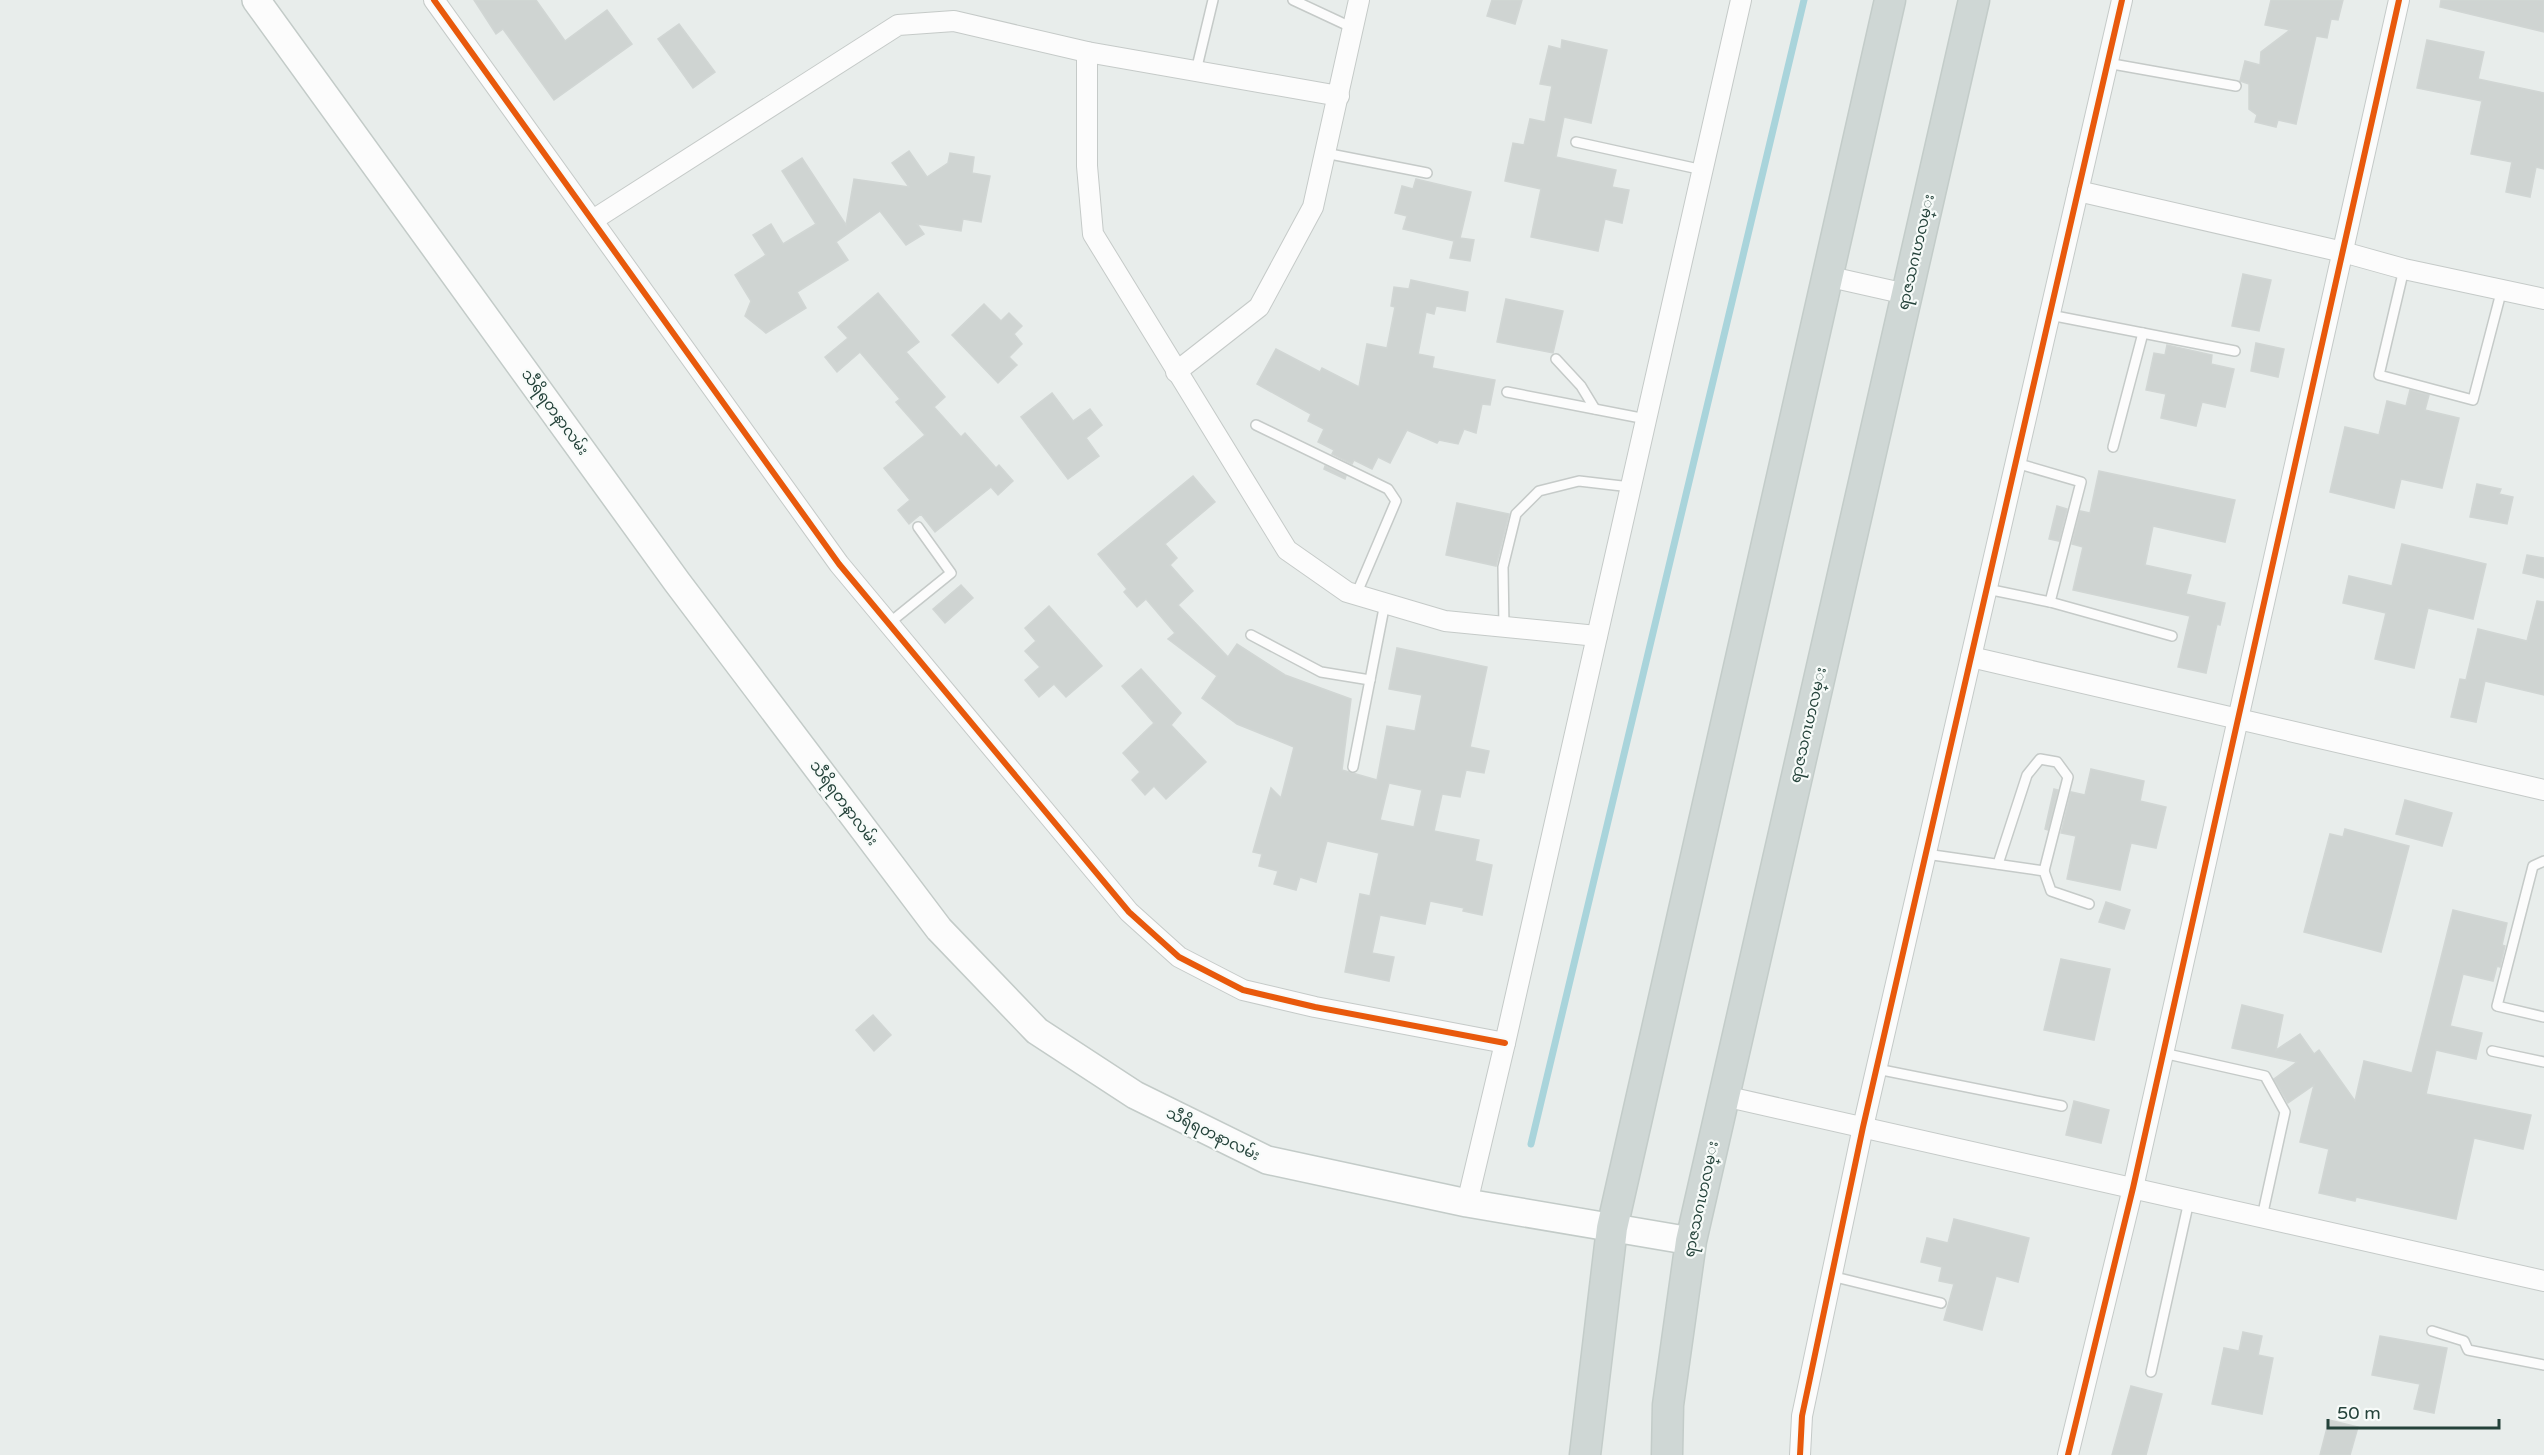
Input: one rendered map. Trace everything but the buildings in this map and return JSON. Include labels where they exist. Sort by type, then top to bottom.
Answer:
[{"type":"main road","name":"သီရိရတနာလမ်း","points":[[256,0],[678,582],[939,929],[1037,1031],[1135,1095],[1267,1160],[1467,1203],[1690,1241]]},
{"type":"main road","points":[[1585,1455],[1612,1228],[1890,0]]},
{"type":"main road","name":"ရာဇသဂၤဟလမ္း","points":[[1667,1455],[1668,1405],[1690,1241],[1974,0]]},
{"type":"street","points":[[434,0],[839,564],[1129,912],[1179,957],[1243,990],[1315,1007],[1506,1043]]},
{"type":"street","points":[[1176,372],[1259,307],[1313,207],[1359,0]]},
{"type":"street","points":[[1467,1203],[1506,1043],[1741,0]]},
{"type":"street","points":[[1800,1455],[1802,1416],[1863,1127],[2122,0]]},
{"type":"street","points":[[2068,1455],[2133,1188],[2399,0]]},
{"type":"street","points":[[593,220],[898,25],[954,21],[1087,52],[1339,96]]},
{"type":"street","points":[[1087,52],[1087,166],[1093,234],[1287,550],[1347,592],[1445,621],[1597,636]]},
{"type":"street","points":[[2078,191],[2343,252],[2404,269],[2544,299]]},
{"type":"street","points":[[1826,276],[1906,294]]},
{"type":"street","points":[[1971,657],[2544,790]]},
{"type":"street","points":[[1724,1096],[2544,1281]]},
{"type":"lane","points":[[1196,71],[1213,0]]},
{"type":"lane","points":[[1293,0],[1354,28]]},
{"type":"lane","points":[[2107,63],[2236,86]]},
{"type":"lane","points":[[1576,142],[1703,170]]},
{"type":"lane","points":[[1325,153],[1428,173]]},
{"type":"lane","points":[[2404,269],[2379,375],[2473,400],[2502,289]]},
{"type":"lane","points":[[2050,315],[2235,351]]},
{"type":"lane","points":[[2113,447],[2143,333]]},
{"type":"lane","points":[[1556,359],[1581,386],[1595,409]]},
{"type":"lane","points":[[1507,392],[1646,419]]},
{"type":"lane","points":[[1256,424],[1388,489],[1396,501],[1356,595]]},
{"type":"lane","points":[[2016,463],[2081,482],[2050,602]]},
{"type":"lane","points":[[1504,627],[1503,567],[1516,514],[1539,491],[1579,481],[1622,486]]},
{"type":"lane","points":[[888,624],[951,573],[918,527]]},
{"type":"lane","points":[[1987,589],[2050,602],[2172,636]]},
{"type":"lane","points":[[1353,766],[1385,603]]},
{"type":"lane","points":[[1251,635],[1321,672],[1370,680]]},
{"type":"lane","points":[[1998,864],[2027,775],[2040,759],[2057,762],[2068,777],[2043,871],[2051,891],[2089,904]]},
{"type":"lane","points":[[1926,854],[2043,871]]},
{"type":"lane","points":[[2544,861],[2533,866],[2497,1006],[2544,1017]]},
{"type":"lane","points":[[2492,1051],[2544,1062]]},
{"type":"lane","points":[[2163,1053],[2265,1077],[2285,1112],[2262,1217]]},
{"type":"lane","points":[[1877,1069],[2062,1106]]},
{"type":"lane","points":[[2151,1372],[2189,1201]]},
{"type":"lane","points":[[1832,1276],[1941,1303]]},
{"type":"lane","points":[[2432,1331],[2464,1341],[2468,1350],[2544,1365]]},
{"type":"waterway","points":[[1531,1144],[1804,0]]},
{"type":"cycle path","points":[[434,0],[839,564],[1129,912],[1179,957],[1243,990],[1315,1007],[1505,1043]]},
{"type":"cycle path","points":[[1800,1455],[1802,1416],[1863,1127],[2122,0]]},
{"type":"cycle path","points":[[2068,1455],[2133,1188],[2399,0]]}]
